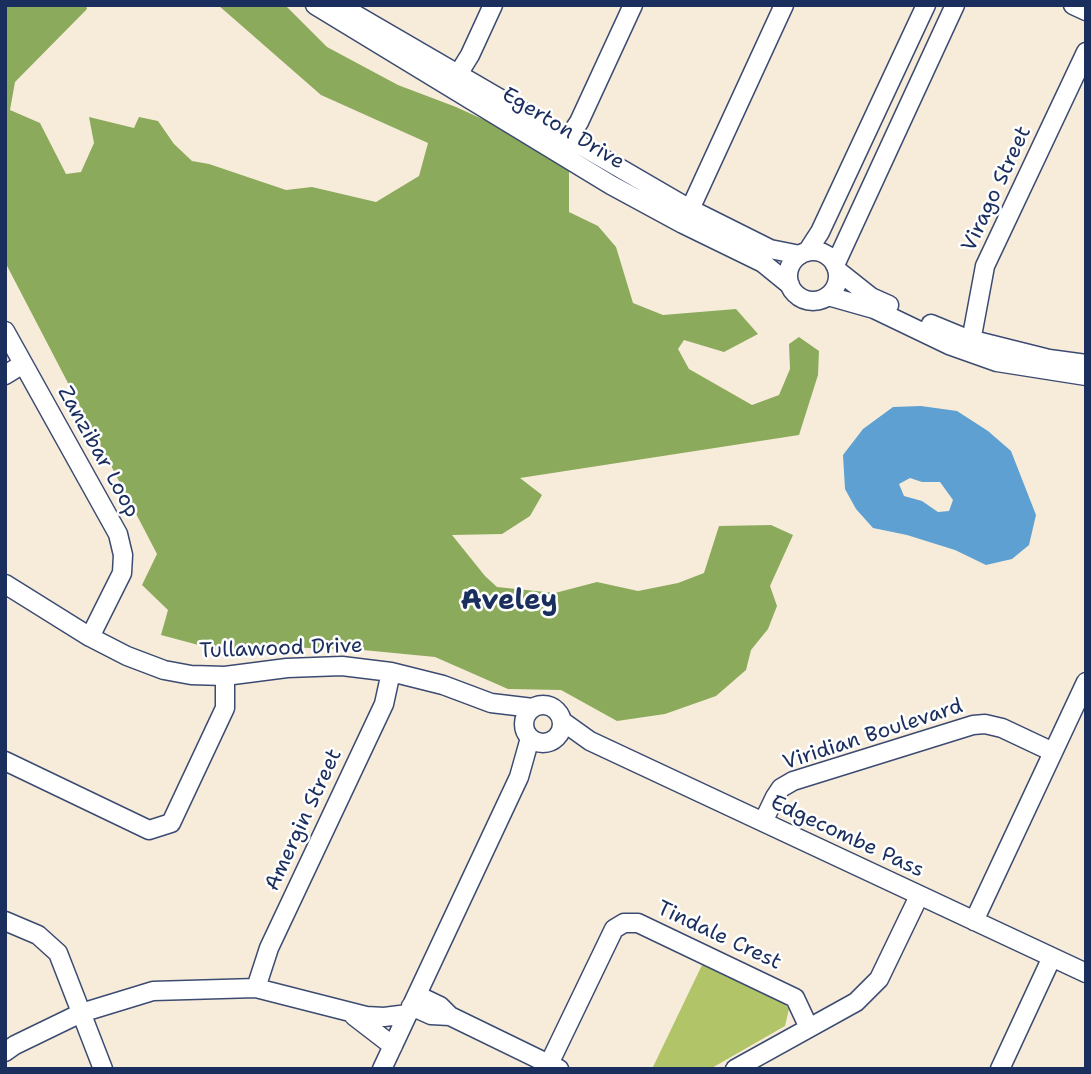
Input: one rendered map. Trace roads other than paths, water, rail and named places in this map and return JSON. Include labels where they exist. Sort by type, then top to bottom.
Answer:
[{"type":"street","name":"Egerton Drive","points":[[315,5],[454,81],[686,217],[763,263],[790,285]]},
{"type":"street","points":[[454,81],[493,5]]},
{"type":"street","points":[[563,145],[579,122],[633,5]]},
{"type":"street","points":[[686,217],[784,5]]},
{"type":"street","points":[[926,5],[820,232],[789,268],[790,285],[799,297],[806,300],[821,300],[828,296],[836,285],[836,267],[955,5]]},
{"type":"street","points":[[1073,5],[1086,11]]},
{"type":"street","name":"Egerton Drive","points":[[342,6],[454,81]]},
{"type":"street","name":"Virago Street","points":[[970,346],[985,266],[1086,52]]},
{"type":"street","name":"Egerton Drive","points":[[686,217],[770,248],[803,254]]},
{"type":"street","points":[[803,254],[820,252],[872,297],[997,362],[1086,376]]},
{"type":"street","points":[[828,296],[874,309],[949,345],[1086,364]]},
{"type":"street","name":"Zanzibar Loop","points":[[5,331],[118,534],[122,573],[90,637]]},
{"type":"street","points":[[5,374],[23,364]]},
{"type":"street","name":"Tullawood Drive","points":[[5,584],[90,637],[127,656],[164,670],[191,675],[225,676],[287,668],[342,666],[391,672],[443,685],[491,702],[544,733],[557,710],[539,705],[533,708],[491,702]]},
{"type":"street","name":"Amergin Street","points":[[257,988],[269,948],[384,704],[391,672]]},
{"type":"street","points":[[5,761],[149,830],[171,822],[225,708],[225,676]]},
{"type":"street","points":[[974,921],[1086,682]]},
{"type":"street","points":[[382,1069],[519,777],[544,733],[526,715],[533,708]]},
{"type":"street","name":"Viridian Boulevard","points":[[763,822],[775,797],[793,781],[973,725],[985,724],[1002,728],[1053,752]]},
{"type":"street","name":"Edgecombe Pass","points":[[544,733],[590,741],[1086,973]]},
{"type":"street","points":[[735,1069],[856,1002],[879,979],[919,896]]},
{"type":"street","points":[[5,921],[38,935],[58,953],[103,1069]]},
{"type":"street","name":"Tindale Crest","points":[[554,1066],[614,929],[624,923],[638,923],[795,998],[809,1027]]},
{"type":"street","points":[[1000,1069],[1052,957]]},
{"type":"street","points":[[5,1052],[81,1013],[153,991],[257,988],[346,1011],[384,1017],[412,1005],[440,1006],[450,1016],[554,1066]]},
{"type":"street","points":[[346,1011],[393,1046]]},
{"type":"water","points":[[921,406],[957,411],[988,431],[1011,451],[1036,515],[1029,545],[1012,559],[986,565],[955,550],[873,528],[856,509],[845,489],[843,455],[863,429],[893,407]],"holes":[[[910,478],[922,482],[940,482],[953,500],[949,511],[938,512],[922,501],[904,496],[899,484]]]},
{"type":"district","name":"Aveley","points":[[509,602]]}]
